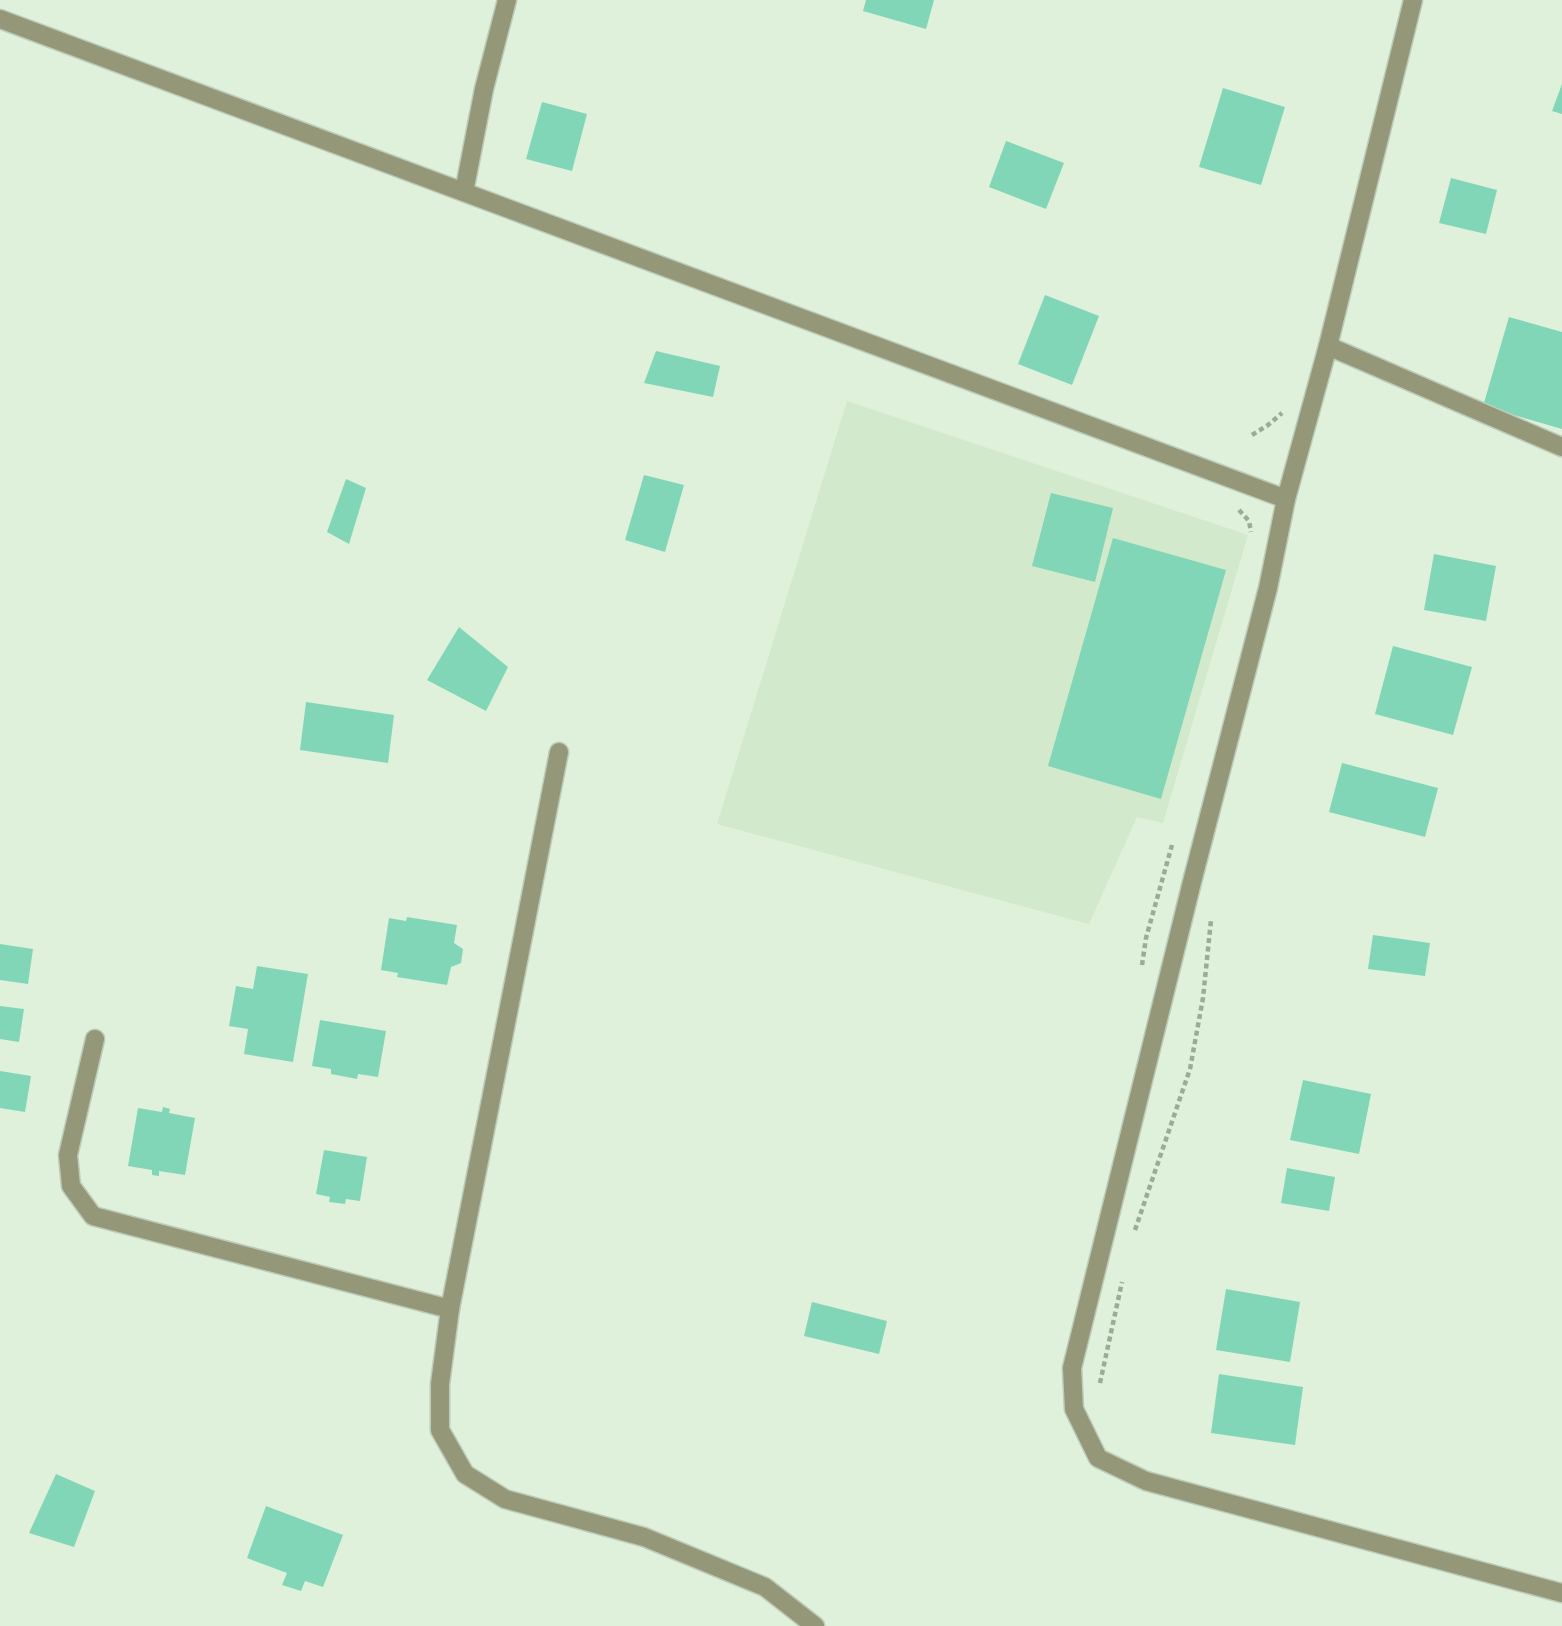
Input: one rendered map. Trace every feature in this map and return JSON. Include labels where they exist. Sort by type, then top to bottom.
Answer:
[{"type":"street","points":[[464,192],[484,89],[507,0]]},
{"type":"street","points":[[1413,0],[1328,346],[1286,499],[1268,588],[1072,1368],[1074,1409],[1097,1458],[1146,1482],[1562,1593]]},
{"type":"street","points":[[0,19],[1286,499]]},
{"type":"street","points":[[1328,346],[1562,447]]},
{"type":"street","points":[[559,752],[450,1309],[440,1384],[440,1430],[465,1474],[505,1499],[644,1537],[765,1587],[816,1626]]},
{"type":"street","points":[[95,1039],[68,1155],[71,1186],[93,1216],[450,1309]]},
{"type":"path","points":[[1252,435],[1283,412]]},
{"type":"path","points":[[1231,501],[1249,521],[1253,541]]},
{"type":"path","points":[[1141,976],[1146,938],[1173,842]]},
{"type":"path","points":[[1132,1241],[1190,1069],[1203,998],[1212,918]]},
{"type":"path","points":[[1097,1394],[1123,1280]]},
{"type":"shaded area","points":[[847,401],[1248,535],[1163,823],[1137,817],[1089,924],[717,824]]},
{"type":"building","points":[[866,0],[934,0],[926,29],[863,11]]},
{"type":"building","points":[[1562,84],[1562,114],[1552,111]]},
{"type":"building","points":[[1223,88],[1285,107],[1261,185],[1199,167]]},
{"type":"building","points":[[542,102],[587,114],[572,171],[526,159]]},
{"type":"building","points":[[1006,141],[1064,163],[1046,209],[989,187]]},
{"type":"building","points":[[1451,178],[1497,190],[1486,234],[1439,223]]},
{"type":"building","points":[[1045,295],[1099,316],[1072,385],[1018,364]]},
{"type":"building","points":[[1509,317],[1562,332],[1562,429],[1483,406]]},
{"type":"building","points":[[656,351],[720,366],[713,397],[644,383]]},
{"type":"building","points":[[644,475],[684,485],[665,552],[625,540]]},
{"type":"building","points":[[346,479],[366,488],[349,544],[327,532]]},
{"type":"building","points":[[1051,493],[1113,508],[1095,582],[1032,566]]},
{"type":"building","points":[[1113,538],[1226,570],[1161,799],[1048,766]]},
{"type":"building","points":[[1434,554],[1496,566],[1486,621],[1424,610]]},
{"type":"building","points":[[459,627],[508,667],[486,711],[427,680]]},
{"type":"building","points":[[1393,646],[1472,667],[1453,735],[1375,714]]},
{"type":"building","points":[[306,702],[394,715],[388,763],[300,750]]},
{"type":"building","points":[[1342,763],[1438,788],[1425,837],[1329,812]]},
{"type":"building","points":[[407,917],[457,925],[454,943],[463,949],[461,963],[451,967],[447,985],[397,977],[398,973],[381,970],[389,918],[406,921]]},
{"type":"building","points":[[1373,935],[1430,943],[1425,976],[1368,969]]},
{"type":"building","points":[[0,944],[33,949],[28,984],[0,980]]},
{"type":"building","points":[[257,966],[308,974],[293,1062],[244,1054],[248,1029],[229,1026],[236,986],[253,989]]},
{"type":"building","points":[[0,1006],[24,1009],[19,1042],[0,1039]]},
{"type":"building","points":[[320,1020],[386,1031],[378,1077],[358,1074],[357,1079],[331,1074],[331,1069],[312,1066]]},
{"type":"building","points":[[0,1071],[31,1076],[25,1112],[0,1108]]},
{"type":"building","points":[[1303,1080],[1371,1094],[1359,1154],[1290,1140]]},
{"type":"building","points":[[163,1107],[170,1109],[169,1113],[195,1118],[185,1175],[159,1171],[159,1176],[152,1175],[152,1170],[128,1166],[138,1108],[162,1112]]},
{"type":"building","points":[[324,1150],[367,1157],[360,1201],[346,1199],[345,1204],[329,1202],[330,1197],[316,1194]]},
{"type":"building","points":[[1287,1168],[1335,1177],[1329,1211],[1281,1203]]},
{"type":"building","points":[[1226,1289],[1300,1302],[1290,1362],[1216,1350]]},
{"type":"building","points":[[812,1302],[887,1321],[879,1354],[804,1336]]},
{"type":"building","points":[[1219,1374],[1303,1387],[1295,1445],[1211,1433]]},
{"type":"building","points":[[56,1474],[95,1491],[74,1547],[29,1533]]},
{"type":"building","points":[[266,1506],[343,1535],[323,1587],[305,1581],[301,1591],[282,1585],[287,1573],[247,1558]]}]
